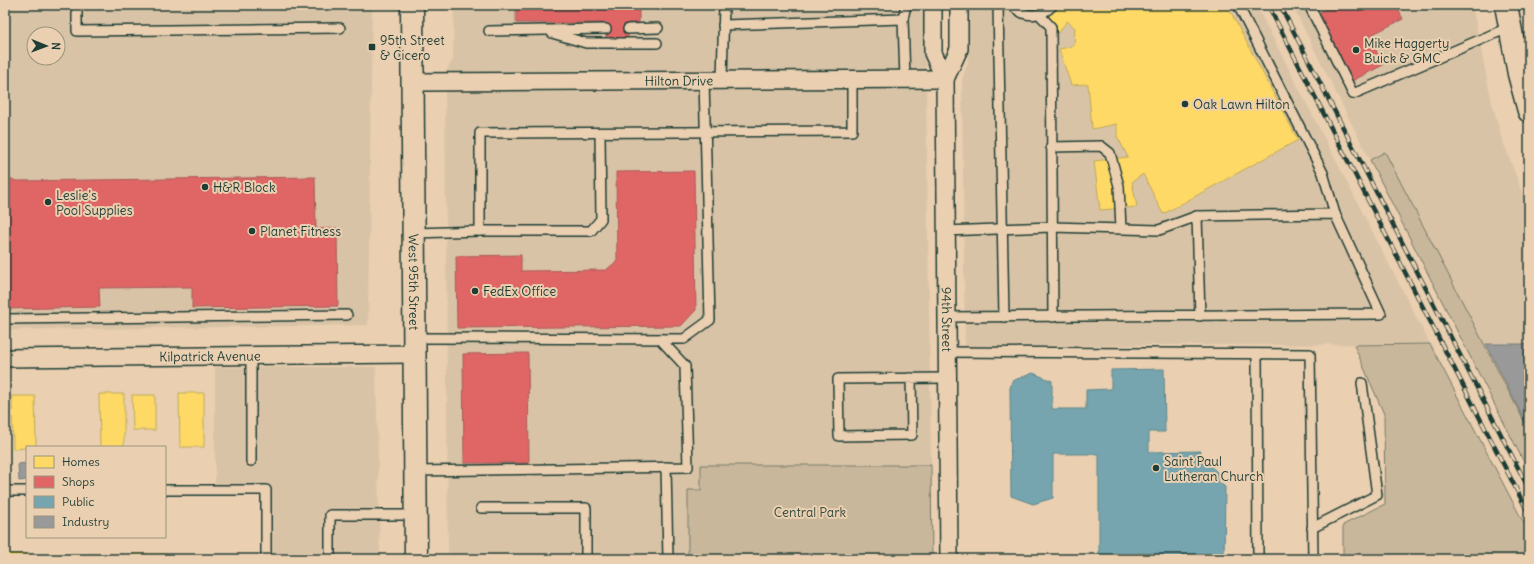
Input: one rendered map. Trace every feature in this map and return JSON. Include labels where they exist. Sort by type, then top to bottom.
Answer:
[{"type":"main road","name":"West 95th Street","points":[[412,5],[416,559]]},
{"type":"main road","points":[[1506,5],[1510,27],[1524,74],[1529,111]]},
{"type":"street","name":"94th Street","points":[[933,5],[933,53],[945,79],[945,231],[949,559]]},
{"type":"street","name":"94th Street","points":[[945,79],[959,49],[959,5]]},
{"type":"street","name":"Hilton Drive","points":[[413,82],[945,79]]},
{"type":"street","name":"Kilpatrick Avenue","points":[[5,358],[251,356],[415,346]]},
{"type":"lane","points":[[77,5],[77,31],[340,28]]},
{"type":"lane","points":[[722,80],[724,5]]},
{"type":"lane","points":[[905,79],[903,19],[906,5]]},
{"type":"lane","points":[[998,5],[1004,317]]},
{"type":"lane","points":[[1012,5],[1024,14],[1032,16],[1040,15],[1053,5]]},
{"type":"lane","points":[[947,317],[1381,314],[1335,214],[1323,173],[1238,5]]},
{"type":"lane","points":[[1309,5],[1353,94],[1510,27]]},
{"type":"lane","points":[[1040,15],[1051,28],[1053,317]]},
{"type":"lane","points":[[723,25],[903,19]]},
{"type":"lane","points":[[628,29],[658,28]]},
{"type":"lane","points":[[489,30],[606,29]]},
{"type":"lane","points":[[543,30],[586,43],[657,42]]},
{"type":"lane","points":[[415,346],[684,339],[710,320],[704,80]]},
{"type":"lane","points":[[480,231],[480,133],[852,131],[852,80]]},
{"type":"lane","points":[[414,233],[480,231],[591,231],[601,219],[600,133]]},
{"type":"lane","points":[[1051,147],[1101,146],[1110,153],[1119,186],[1121,229]]},
{"type":"lane","points":[[945,231],[1052,228],[1159,230],[1197,216],[1335,214]]},
{"type":"lane","points":[[1197,216],[1200,316]]},
{"type":"lane","points":[[5,319],[347,315]]},
{"type":"lane","points":[[416,471],[688,467],[685,366],[660,339]]},
{"type":"lane","points":[[947,352],[1310,354],[1313,559]]},
{"type":"lane","points":[[1257,354],[1258,559]]},
{"type":"lane","points":[[251,356],[251,461]]},
{"type":"lane","points":[[911,378],[912,435],[839,436],[838,379],[911,378],[947,378]]},
{"type":"lane","points":[[1312,528],[1377,495],[1362,383]]},
{"type":"lane","points":[[666,467],[668,559]]},
{"type":"lane","points":[[166,490],[266,490],[266,559]]},
{"type":"lane","points":[[5,491],[26,491]]},
{"type":"lane","points":[[481,508],[586,508],[586,559]]},
{"type":"lane","points":[[330,559],[330,515],[416,515]]},
{"type":"shaded area","points":[[5,5],[372,5],[368,325],[5,330]]},
{"type":"shaded area","points":[[454,5],[925,5],[931,465],[701,465],[701,490],[688,490],[688,559],[448,559],[445,73],[453,60]]},
{"type":"shaded area","points":[[967,5],[1256,5],[1430,344],[965,346],[962,80],[968,61]]},
{"type":"shaded area","points":[[1292,5],[1472,5],[1491,99],[1501,136],[1529,211],[1529,431],[1385,153],[1370,160]]},
{"type":"shaded area","points":[[215,367],[376,367],[380,559],[266,559],[266,490],[215,490]]},
{"type":"green space","points":[[1385,152],[1529,431],[1529,472],[1370,160]]},
{"type":"green space","points":[[1430,344],[1529,533],[1529,559],[1343,559],[1343,525],[1385,504],[1384,414],[1354,345]]},
{"type":"green space","name":"Central Park","points":[[701,465],[931,465],[932,559],[688,559],[688,490],[701,490]]},
{"type":"building: Homes","name":"Oak Lawn Hilton","points":[[1035,5],[1074,5],[1070,10],[1085,5],[1227,5],[1298,140],[1163,214],[1143,174],[1132,182],[1137,207],[1100,210],[1094,161],[1128,157],[1117,136],[1117,124],[1092,129],[1088,84],[1071,85],[1059,49],[1074,46],[1075,28],[1067,21],[1058,33],[1030,15]]},
{"type":"building: Homes","points":[[179,393],[204,393],[204,447],[180,447]]},
{"type":"building: Homes","points":[[99,394],[124,394],[124,446],[100,446]]},
{"type":"building: Homes","points":[[132,395],[155,395],[155,430],[133,430]]},
{"type":"building: Homes","points":[[12,396],[35,396],[36,446],[26,446],[26,448],[13,449]]},
{"type":"building: Homes","points":[[5,554],[32,554],[33,559],[5,559]]},
{"type":"building: Homes","points":[[89,554],[122,554],[122,559],[89,559]]},
{"type":"building: Homes","points":[[133,554],[166,554],[166,559],[133,559]]},
{"type":"building: Homes","points":[[44,555],[77,555],[77,559],[44,559]]},
{"type":"building: Shops","points":[[516,5],[639,5],[639,23],[628,23],[628,39],[606,39],[606,23],[516,23]]},
{"type":"building: Shops","name":"Mike Haggerty Buick & GMC","points":[[1334,5],[1396,5],[1403,19],[1369,36],[1383,65],[1352,81],[1318,13]]},
{"type":"building: Shops","points":[[694,171],[696,310],[681,326],[457,328],[456,256],[521,255],[521,271],[606,270],[617,261],[616,172]]},
{"type":"building: Shops","points":[[5,176],[16,181],[315,177],[316,229],[337,228],[338,306],[192,308],[192,287],[99,288],[100,307],[5,309]]},
{"type":"building: Shops","points":[[528,353],[529,463],[464,463],[463,354]]},
{"type":"building: Public","name":"Saint Paul Lutheran Church","points":[[1164,369],[1165,432],[1149,432],[1149,452],[1201,451],[1201,463],[1207,463],[1217,472],[1217,481],[1225,487],[1224,559],[1099,559],[1099,454],[1053,454],[1053,498],[1033,504],[1011,496],[1010,388],[1012,381],[1033,373],[1052,381],[1052,409],[1086,409],[1086,390],[1111,389],[1111,370]]},
{"type":"building: Industry","points":[[1486,344],[1529,344],[1529,429]]},
{"type":"building: Industry","points":[[26,463],[26,480],[19,481],[18,464]]},
{"type":"railway","points":[[1268,5],[1529,514]]},
{"type":"railway","points":[[1280,5],[1529,489]]},
{"type":"place","name":"95th Street & Cicero","points":[[372,47]]},
{"type":"place","name":"Mike Haggerty Buick & GMC","points":[[1356,50]]},
{"type":"place","name":"Oak Lawn Hilton","points":[[1185,104]]},
{"type":"place","name":"H&R Block","points":[[205,187]]},
{"type":"place","name":"Leslie's Pool Supplies","points":[[48,202]]},
{"type":"place","name":"Planet Fitness","points":[[252,231]]},
{"type":"place","name":"FedEx Office","points":[[475,291]]},
{"type":"place","name":"Saint Paul Lutheran Church","points":[[1156,468]]}]
